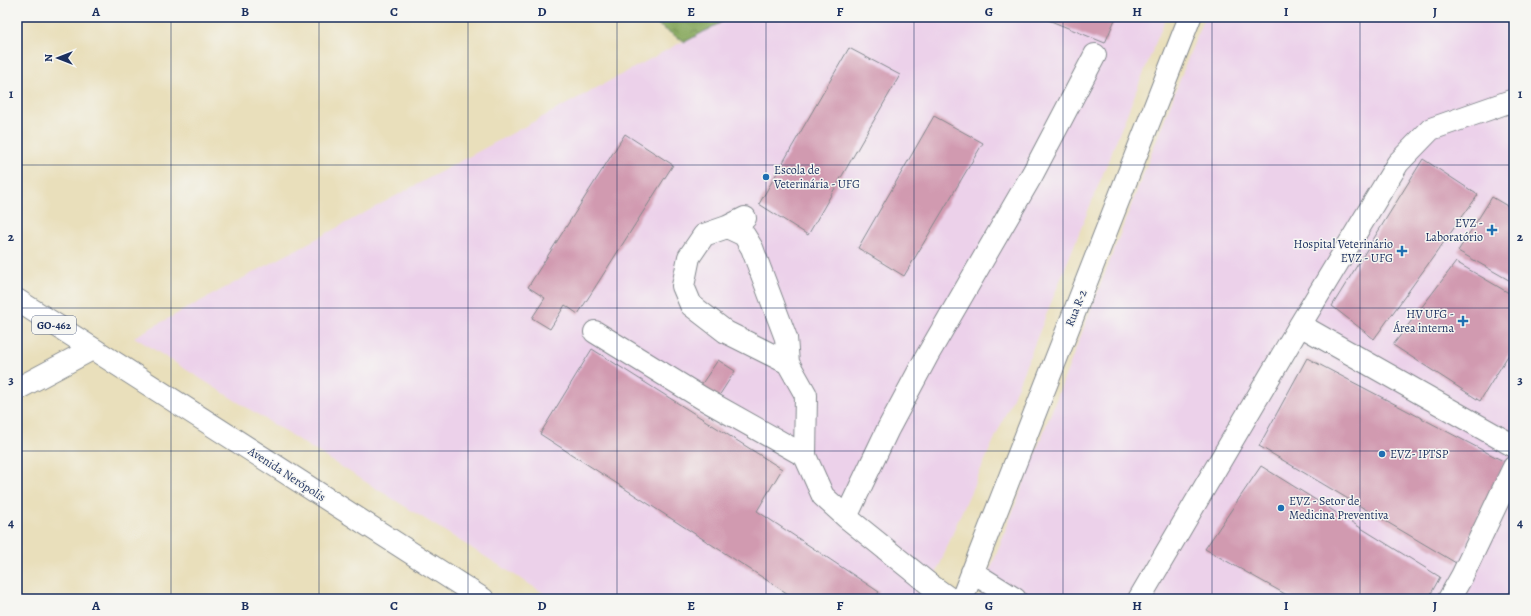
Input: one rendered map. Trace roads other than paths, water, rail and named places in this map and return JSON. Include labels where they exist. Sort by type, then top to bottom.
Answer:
[{"type":"street","name":"Rua R-2","points":[[962,599],[1190,17]]},
{"type":"street","points":[[846,516],[888,429],[923,363],[1033,173],[1095,55]]},
{"type":"street","points":[[1139,599],[1300,325],[1398,163],[1431,129],[1514,100]]},
{"type":"street","points":[[788,363],[726,332],[691,305],[683,286],[689,257],[704,235],[736,223],[752,248],[786,338],[788,363],[806,395],[806,456],[823,496],[950,599]]},
{"type":"street","name":"GO-462","points":[[17,300],[92,349]]},
{"type":"street","points":[[1300,325],[1514,446]]},
{"type":"street","points":[[595,332],[702,398],[806,456]]},
{"type":"street","points":[[17,389],[92,349]]},
{"type":"street","name":"Avenida Nerópolis","points":[[92,349],[483,599]]},
{"type":"street","points":[[1449,599],[1462,576],[1514,467]]},
{"type":"street","points":[[972,572],[1016,599]]},
{"type":"place","name":"Escola de Veterinária - UFG","points":[[766,177]]},
{"type":"place","name":"EVZ - Laboratório","points":[[1492,230]]},
{"type":"place","name":"Hospital Veterinário EVZ - UFG","points":[[1402,251]]},
{"type":"place","name":"HV UFG - Área interna","points":[[1463,321]]},
{"type":"place","name":"EVZ- IPTSP","points":[[1382,454]]},
{"type":"place","name":"EVZ - Setor de Medicina Preventiva","points":[[1281,508]]}]
